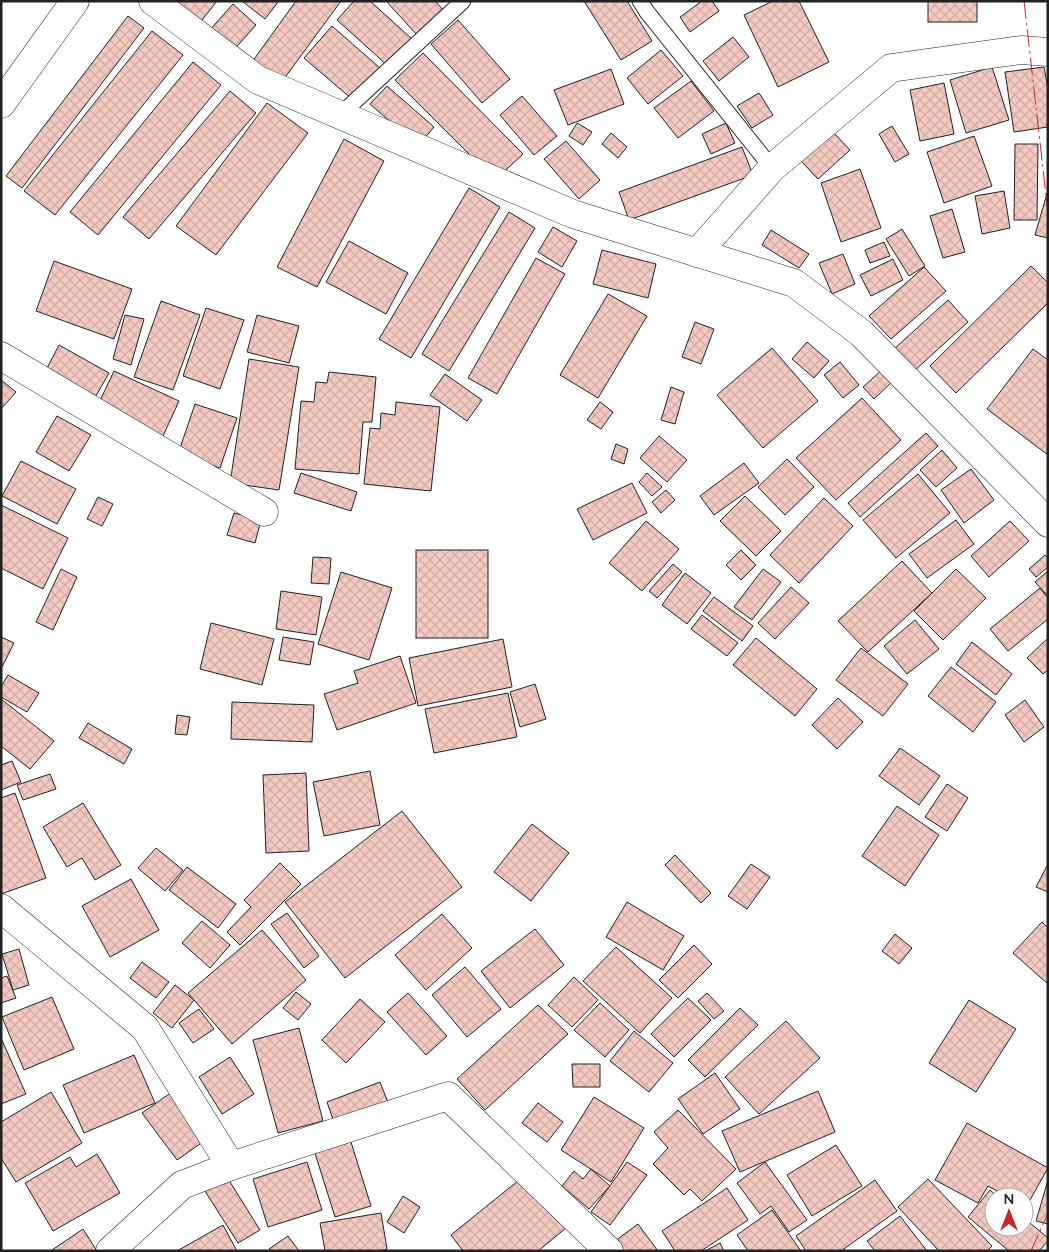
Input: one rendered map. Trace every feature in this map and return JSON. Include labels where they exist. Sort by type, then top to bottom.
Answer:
[{"type":"street","points":[[1,104],[75,1]]},
{"type":"street","points":[[153,1],[258,80],[573,214],[794,283],[861,333],[1048,522]]},
{"type":"street","points":[[697,253],[772,168],[891,68],[1021,50],[1048,52]]},
{"type":"street","points":[[1,356],[264,512]]},
{"type":"street","points":[[1,908],[145,1028],[231,1166]]},
{"type":"street","points":[[110,1251],[182,1185],[231,1166],[448,1096],[609,1251]]},
{"type":"lane","points":[[340,115],[463,1]]},
{"type":"lane","points":[[640,1],[772,168]]},
{"type":"building","points":[[172,1],[217,1],[199,24]]},
{"type":"building","points":[[242,1],[279,1],[265,19]]},
{"type":"building","points":[[296,1],[341,1],[281,83],[252,62]]},
{"type":"building","points":[[354,1],[370,1],[412,39],[388,66],[337,20]]},
{"type":"building","points":[[386,1],[435,1],[444,11],[418,36]]},
{"type":"building","points":[[584,1],[627,1],[652,41],[621,60]]},
{"type":"building","points":[[702,1],[712,1],[719,11],[690,32],[680,17]]},
{"type":"building","points":[[773,1],[799,1],[829,62],[778,87],[744,15]]},
{"type":"building","points":[[928,1],[977,1],[977,22],[928,22]]},
{"type":"building","points":[[233,4],[256,25],[231,53],[208,32]]},
{"type":"building","points":[[128,16],[144,28],[22,188],[6,176]]},
{"type":"building","points":[[458,20],[510,79],[482,103],[431,44]]},
{"type":"building","points":[[332,26],[380,68],[353,100],[304,58]]},
{"type":"building","points":[[152,31],[183,55],[55,215],[24,191]]},
{"type":"building","points":[[733,37],[749,57],[719,81],[703,61]]},
{"type":"building","points":[[661,50],[683,76],[648,104],[627,78]]},
{"type":"building","points":[[423,53],[523,154],[495,180],[395,80]]},
{"type":"building","points":[[193,62],[221,85],[98,235],[70,212]]},
{"type":"building","points":[[992,67],[1009,120],[966,133],[950,80]]},
{"type":"building","points":[[1044,67],[1048,89],[1048,127],[1014,132],[1005,72]]},
{"type":"building","points":[[611,69],[624,104],[568,125],[554,90]]},
{"type":"building","points":[[691,81],[714,111],[678,138],[654,108]]},
{"type":"building","points":[[944,83],[954,134],[920,141],[910,90]]},
{"type":"building","points":[[387,86],[434,127],[418,146],[370,104]]},
{"type":"building","points":[[230,91],[256,113],[149,239],[123,217]]},
{"type":"building","points":[[759,93],[773,115],[752,128],[737,106]]},
{"type":"building","points":[[522,96],[557,136],[534,155],[500,115]]},
{"type":"building","points":[[267,103],[308,133],[216,255],[176,226]]},
{"type":"building","points":[[577,123],[592,132],[583,145],[569,136]]},
{"type":"building","points":[[726,123],[735,143],[711,154],[702,134]]},
{"type":"building","points":[[892,126],[909,154],[895,162],[879,134]]},
{"type":"building","points":[[832,131],[850,150],[818,179],[801,161]]},
{"type":"building","points":[[611,133],[627,147],[618,158],[602,144]]},
{"type":"building","points":[[974,136],[992,186],[944,203],[927,152]]},
{"type":"building","points":[[344,139],[384,161],[317,287],[277,267]]},
{"type":"building","points":[[566,141],[600,180],[579,199],[544,159]]},
{"type":"building","points":[[1015,144],[1038,144],[1037,220],[1014,220]]},
{"type":"building","points":[[742,147],[753,175],[629,220],[619,192]]},
{"type":"building","points":[[860,169],[881,228],[841,242],[821,183]]},
{"type":"building","points":[[469,188],[500,207],[411,358],[379,339]]},
{"type":"building","points":[[1048,190],[1048,238],[1035,235]]},
{"type":"building","points":[[1004,191],[1010,228],[982,234],[975,196]]},
{"type":"building","points":[[952,209],[965,252],[943,258],[930,216]]},
{"type":"building","points":[[509,212],[535,228],[449,371],[422,354]]},
{"type":"building","points":[[553,227],[577,241],[562,267],[538,252]]},
{"type":"building","points":[[902,229],[925,266],[909,276],[886,239]]},
{"type":"building","points":[[771,230],[809,254],[799,268],[762,245]]},
{"type":"building","points":[[349,241],[408,273],[386,314],[326,282]]},
{"type":"building","points":[[884,242],[890,256],[870,263],[865,250]]},
{"type":"building","points":[[602,250],[656,264],[648,298],[593,284]]},
{"type":"building","points":[[843,254],[855,284],[832,294],[819,263]]},
{"type":"building","points":[[536,258],[565,274],[497,394],[468,378]]},
{"type":"building","points":[[893,259],[903,280],[871,296],[860,275]]},
{"type":"building","points":[[54,261],[132,289],[114,339],[36,311]]},
{"type":"building","points":[[1031,266],[1048,283],[1048,303],[956,393],[930,366]]},
{"type":"building","points":[[924,267],[946,291],[891,339],[869,316]]},
{"type":"building","points":[[608,294],[647,316],[598,398],[560,375]]},
{"type":"building","points":[[948,300],[968,322],[914,371],[894,349]]},
{"type":"building","points":[[161,301],[200,315],[173,390],[134,377]]},
{"type":"building","points":[[206,308],[244,320],[220,389],[183,376]]},
{"type":"building","points":[[125,315],[144,319],[131,365],[113,359]]},
{"type":"building","points":[[257,315],[299,326],[289,363],[247,352]]},
{"type":"building","points":[[695,322],[714,329],[701,364],[682,357]]},
{"type":"building","points":[[807,342],[829,361],[814,378],[792,359]]},
{"type":"building","points":[[59,345],[109,373],[93,401],[44,374]]},
{"type":"building","points":[[772,348],[818,401],[763,448],[717,395]]},
{"type":"building","points":[[1033,349],[1048,360],[1048,455],[987,409]]},
{"type":"building","points":[[249,359],[299,367],[279,490],[230,483]]},
{"type":"building","points":[[840,362],[859,385],[843,398],[824,375]]},
{"type":"building","points":[[882,370],[893,381],[874,399],[863,387]]},
{"type":"building","points":[[114,371],[179,401],[163,436],[98,405]]},
{"type":"building","points":[[329,372],[376,377],[372,422],[363,422],[359,474],[295,469],[301,401],[314,402],[316,382],[327,383]]},
{"type":"building","points":[[445,374],[482,400],[467,421],[430,395]]},
{"type":"building","points":[[1,380],[16,392],[1,409]]},
{"type":"building","points":[[671,387],[684,392],[675,424],[661,420]]},
{"type":"building","points":[[862,398],[901,440],[836,500],[796,458]]},
{"type":"building","points":[[396,402],[440,407],[431,491],[364,484],[370,428],[380,429],[381,413],[395,415]]},
{"type":"building","points":[[600,402],[613,412],[601,429],[587,420]]},
{"type":"building","points":[[195,404],[237,418],[220,468],[178,454]]},
{"type":"building","points":[[57,416],[91,435],[69,471],[36,452]]},
{"type":"building","points":[[926,433],[938,446],[860,517],[848,503]]},
{"type":"building","points":[[659,436],[687,460],[667,482],[640,458]]},
{"type":"building","points":[[616,444],[628,449],[624,464],[611,459]]},
{"type":"building","points":[[942,450],[957,468],[936,487],[920,470]]},
{"type":"building","points":[[787,459],[814,487],[785,515],[758,487]]},
{"type":"building","points":[[21,461],[76,489],[57,524],[2,496]]},
{"type":"building","points":[[744,463],[759,483],[714,515],[700,496]]},
{"type":"building","points":[[971,469],[994,500],[964,523],[941,490]]},
{"type":"building","points":[[301,473],[357,492],[351,511],[294,493]]},
{"type":"building","points":[[647,473],[662,487],[652,496],[639,482]]},
{"type":"building","points":[[918,474],[950,513],[896,558],[863,520]]},
{"type":"building","points":[[632,483],[647,513],[593,540],[577,509]]},
{"type":"building","points":[[666,490],[675,500],[661,513],[652,502]]},
{"type":"building","points":[[745,496],[781,531],[756,556],[720,521]]},
{"type":"building","points":[[98,497],[113,504],[102,526],[87,519]]},
{"type":"building","points":[[824,498],[853,526],[799,583],[770,555]]},
{"type":"building","points":[[1,505],[68,538],[43,589],[1,568]]},
{"type":"building","points":[[234,513],[261,520],[255,543],[227,535]]},
{"type":"building","points":[[956,520],[974,544],[927,578],[909,554]]},
{"type":"building","points":[[646,521],[679,549],[642,591],[609,563]]},
{"type":"building","points":[[1010,521],[1029,541],[989,577],[971,556]]},
{"type":"building","points":[[416,550],[488,550],[488,638],[416,638]]},
{"type":"building","points":[[741,550],[756,565],[741,580],[726,565]]},
{"type":"building","points":[[1045,555],[1048,558],[1048,567],[1036,577],[1029,569]]},
{"type":"building","points":[[313,557],[331,558],[329,584],[311,583]]},
{"type":"building","points":[[902,561],[932,593],[868,652],[838,621]]},
{"type":"building","points":[[673,564],[682,572],[657,598],[649,591]]},
{"type":"building","points":[[61,569],[77,577],[53,630],[36,622]]},
{"type":"building","points":[[763,569],[781,582],[752,620],[734,607]]},
{"type":"building","points":[[956,569],[986,598],[943,640],[914,611]]},
{"type":"building","points":[[1048,571],[1048,596],[1035,582]]},
{"type":"building","points":[[341,572],[392,588],[369,660],[318,644]]},
{"type":"building","points":[[685,573],[711,593],[687,624],[662,605]]},
{"type":"building","points":[[791,587],[809,603],[775,639],[758,623]]},
{"type":"building","points":[[1040,588],[1048,598],[1048,619],[1008,651],[990,629]]},
{"type":"building","points":[[281,591],[322,597],[316,635],[276,629]]},
{"type":"building","points":[[714,597],[753,626],[742,641],[703,611]]},
{"type":"building","points":[[702,615],[738,643],[727,656],[691,629]]},
{"type":"building","points":[[915,620],[939,649],[907,674],[884,646]]},
{"type":"building","points":[[211,623],[274,639],[262,685],[200,669]]},
{"type":"building","points":[[1,637],[14,643],[2,667],[1,667]]},
{"type":"building","points":[[283,637],[314,642],[310,665],[279,660]]},
{"type":"building","points":[[756,638],[817,689],[795,716],[733,665]]},
{"type":"building","points":[[1048,638],[1048,670],[1043,674],[1027,658]]},
{"type":"building","points":[[503,639],[512,687],[418,706],[409,658]]},
{"type":"building","points":[[972,642],[1012,674],[996,695],[956,664]]},
{"type":"building","points":[[861,648],[908,684],[883,716],[836,680]]},
{"type":"building","points":[[400,656],[416,703],[337,730],[324,694],[358,683],[354,671]]},
{"type":"building","points":[[951,667],[996,702],[973,732],[928,696]]},
{"type":"building","points":[[8,675],[39,693],[27,712],[1,697],[1,687]]},
{"type":"building","points":[[535,684],[546,719],[520,727],[510,692]]},
{"type":"building","points":[[508,693],[517,737],[434,753],[425,709]]},
{"type":"building","points":[[838,698],[863,722],[837,749],[812,725]]},
{"type":"building","points":[[1,699],[54,741],[30,769],[1,746]]},
{"type":"building","points":[[1025,700],[1044,727],[1024,742],[1005,715]]},
{"type":"building","points":[[232,702],[314,705],[312,742],[231,739]]},
{"type":"building","points":[[177,715],[190,717],[187,735],[175,734]]},
{"type":"building","points":[[88,723],[132,749],[124,764],[79,738]]},
{"type":"building","points":[[900,748],[940,776],[919,805],[879,776]]},
{"type":"building","points":[[12,761],[21,782],[1,790],[1,765]]},
{"type":"building","points":[[370,771],[380,825],[324,836],[313,782]]},
{"type":"building","points":[[306,773],[309,851],[266,853],[263,775]]},
{"type":"building","points":[[50,774],[56,789],[23,800],[17,785]]},
{"type":"building","points":[[947,784],[968,798],[947,831],[925,817]]},
{"type":"building","points":[[15,793],[46,878],[1,894],[1,798]]},
{"type":"building","points":[[83,803],[121,865],[95,880],[82,858],[67,867],[43,827]]},
{"type":"building","points":[[897,806],[939,835],[905,886],[862,856]]},
{"type":"building","points":[[402,811],[462,887],[345,978],[285,902]]},
{"type":"building","points":[[532,824],[569,853],[531,901],[494,872]]},
{"type":"building","points":[[156,848],[183,870],[165,891],[138,868]]},
{"type":"building","points":[[675,855],[711,893],[701,903],[665,865]]},
{"type":"building","points":[[280,863],[301,884],[240,945],[227,932],[251,907],[244,900]]},
{"type":"building","points":[[751,864],[770,877],[747,909],[728,896]]},
{"type":"building","points":[[1048,864],[1048,892],[1036,887]]},
{"type":"building","points":[[187,867],[236,904],[218,928],[169,890]]},
{"type":"building","points":[[131,879],[159,930],[110,957],[82,906]]},
{"type":"building","points":[[627,902],[684,936],[663,970],[606,937]]},
{"type":"building","points":[[287,913],[319,956],[304,968],[271,924]]},
{"type":"building","points":[[442,914],[472,948],[426,990],[395,955]]},
{"type":"building","points":[[202,921],[230,945],[210,968],[182,943]]},
{"type":"building","points":[[1042,922],[1048,928],[1048,984],[1013,953]]},
{"type":"building","points":[[535,929],[564,965],[510,1008],[481,971]]},
{"type":"building","points":[[262,930],[306,980],[232,1044],[188,993]]},
{"type":"building","points":[[895,934],[912,948],[899,964],[882,951]]},
{"type":"building","points":[[694,945],[712,964],[678,998],[659,980]]},
{"type":"building","points":[[616,947],[672,998],[640,1033],[583,981]]},
{"type":"building","points":[[19,949],[29,985],[13,990],[2,954]]},
{"type":"building","points":[[142,962],[169,982],[156,998],[130,978]]},
{"type":"building","points":[[465,967],[501,1009],[467,1037],[432,995]]},
{"type":"building","points":[[7,976],[16,998],[1,1003],[1,978]]},
{"type":"building","points":[[574,977],[598,1000],[572,1027],[548,1005]]},
{"type":"building","points":[[175,985],[194,1000],[172,1028],[153,1013]]},
{"type":"building","points":[[296,992],[311,1004],[298,1020],[283,1008]]},
{"type":"building","points":[[408,993],[447,1036],[426,1055],[387,1012]]},
{"type":"building","points":[[707,993],[724,1011],[714,1019],[698,1001]]},
{"type":"building","points":[[52,997],[74,1049],[24,1070],[2,1017]]},
{"type":"building","points":[[688,998],[711,1020],[674,1057],[651,1034]]},
{"type":"building","points":[[360,999],[385,1022],[346,1063],[322,1040]]},
{"type":"building","points":[[969,1000],[1016,1029],[976,1092],[929,1063]]},
{"type":"building","points":[[600,1003],[629,1030],[605,1057],[574,1030]]},
{"type":"building","points":[[538,1005],[568,1034],[485,1110],[457,1079]]},
{"type":"building","points":[[740,1008],[758,1025],[705,1077],[688,1060]]},
{"type":"building","points":[[199,1009],[214,1029],[193,1043],[179,1023]]},
{"type":"building","points":[[786,1021],[820,1058],[759,1114],[725,1077]]},
{"type":"building","points":[[299,1028],[323,1121],[278,1133],[253,1040]]},
{"type":"building","points":[[634,1031],[673,1063],[649,1092],[610,1061]]},
{"type":"building","points":[[1,1038],[26,1094],[1,1104]]},
{"type":"building","points":[[134,1055],[155,1103],[84,1133],[63,1085]]},
{"type":"building","points":[[230,1057],[254,1094],[222,1114],[199,1077]]},
{"type":"building","points":[[572,1064],[600,1064],[600,1087],[573,1087]]},
{"type":"building","points":[[715,1073],[740,1109],[703,1134],[678,1099]]},
{"type":"building","points":[[380,1082],[389,1105],[335,1125],[327,1102]]},
{"type":"building","points":[[818,1091],[835,1132],[740,1172],[722,1131]]},
{"type":"building","points":[[51,1092],[82,1143],[16,1182],[1,1158],[1,1122]]},
{"type":"building","points":[[172,1092],[207,1139],[177,1160],[142,1113]]},
{"type":"building","points":[[594,1097],[644,1128],[611,1182],[561,1150]]},
{"type":"building","points":[[538,1103],[563,1122],[547,1142],[522,1123]]},
{"type":"building","points":[[678,1110],[736,1169],[702,1201],[690,1189],[684,1195],[653,1164],[668,1148],[654,1132]]},
{"type":"building","points":[[967,1123],[1048,1168],[1034,1193],[1034,1187],[988,1186],[984,1187],[984,1193],[978,1203],[935,1180]]},
{"type":"building","points":[[350,1139],[371,1206],[335,1217],[314,1150]]},
{"type":"building","points":[[836,1145],[862,1186],[812,1216],[787,1175]]},
{"type":"building","points":[[97,1154],[120,1193],[53,1231],[25,1183],[70,1157],[76,1167]]},
{"type":"building","points":[[307,1162],[322,1210],[268,1227],[253,1179]]},
{"type":"building","points":[[627,1162],[647,1175],[610,1225],[591,1212]]},
{"type":"building","points":[[765,1162],[807,1220],[789,1232],[771,1206],[760,1214],[737,1183]]},
{"type":"building","points":[[591,1169],[610,1186],[589,1209],[562,1186],[574,1171],[583,1179]]},
{"type":"building","points":[[225,1174],[260,1230],[238,1243],[203,1188]]},
{"type":"building","points":[[524,1176],[566,1228],[538,1251],[463,1251],[451,1235]]},
{"type":"building","points":[[928,1179],[992,1246],[987,1251],[939,1251],[898,1207]]},
{"type":"building","points":[[875,1180],[897,1211],[841,1251],[806,1251],[796,1236]]},
{"type":"building","points":[[1048,1180],[1048,1224],[1036,1221]]},
{"type":"building","points":[[727,1188],[748,1220],[701,1251],[675,1251],[662,1231]]},
{"type":"building","points":[[403,1196],[420,1207],[404,1233],[387,1222]]},
{"type":"building","points":[[984,1197],[984,1230],[968,1217]]},
{"type":"building","points":[[772,1210],[801,1251],[748,1251],[737,1235]]},
{"type":"building","points":[[381,1213],[387,1249],[379,1251],[325,1251],[320,1223]]},
{"type":"building","points":[[900,1216],[927,1251],[875,1251],[867,1241]]},
{"type":"building","points":[[638,1224],[658,1251],[622,1251],[615,1241]]},
{"type":"building","points":[[223,1225],[237,1251],[177,1251]]},
{"type":"building","points":[[1034,1226],[1048,1238],[1048,1241],[1039,1251],[1009,1251],[992,1237],[1034,1237]]},
{"type":"building","points":[[83,1229],[97,1251],[52,1250]]},
{"type":"building","points":[[288,1236],[299,1251],[271,1251],[269,1249]]},
{"type":"building","points":[[720,1243],[724,1251],[705,1251]]},
{"type":"power","points":[[1024,1],[1048,213]]},
{"type":"power","points":[[1031,1251],[1048,1213]]}]
